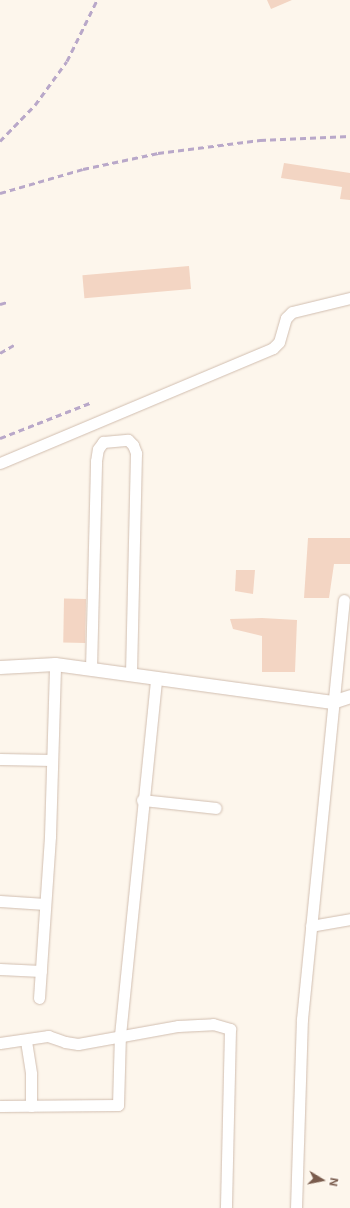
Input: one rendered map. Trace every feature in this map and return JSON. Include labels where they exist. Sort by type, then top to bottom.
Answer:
[{"type":"street","points":[[0,463],[273,348],[279,342],[286,318],[292,312],[350,298]]},
{"type":"street","points":[[91,669],[96,462],[98,449],[103,442],[128,440],[133,445],[136,453],[130,674]]},
{"type":"street","points":[[296,1208],[302,1020],[332,702],[344,600]]},
{"type":"street","points":[[0,667],[55,664],[332,702],[350,696]]},
{"type":"street","points":[[39,998],[52,760],[55,664]]},
{"type":"street","points":[[0,1106],[118,1105],[120,1035],[142,800],[156,678]]},
{"type":"street","points":[[0,759],[52,760]]},
{"type":"street","points":[[142,800],[216,808]]},
{"type":"street","points":[[0,901],[45,904]]},
{"type":"street","points":[[311,926],[350,919]]},
{"type":"street","points":[[0,969],[41,971]]},
{"type":"street","points":[[0,1043],[26,1041],[48,1036],[65,1042],[78,1044],[120,1035],[213,1024],[230,1029],[226,1208]]},
{"type":"street","points":[[26,1041],[31,1074],[32,1106]]},
{"type":"building","points":[[267,0],[292,0],[271,9]]},
{"type":"building","points":[[284,163],[350,173],[350,200],[340,199],[342,187],[281,178]]},
{"type":"building","points":[[189,266],[191,289],[84,298],[82,275]]},
{"type":"building","points":[[308,538],[350,538],[350,564],[334,564],[329,598],[304,598]]},
{"type":"building","points":[[236,570],[255,570],[253,594],[235,591]]},
{"type":"building","points":[[64,599],[86,599],[85,643],[63,643]]},
{"type":"building","points":[[262,618],[297,620],[295,672],[262,672],[262,636],[233,629],[230,619]]},
{"type":"railway","points":[[0,141],[35,105],[67,61],[97,0]]},
{"type":"railway","points":[[0,193],[83,169],[158,153],[260,140],[350,136]]},
{"type":"railway","points":[[0,304],[7,302]]},
{"type":"railway","points":[[0,353],[14,345]]},
{"type":"railway","points":[[0,438],[90,403]]}]
